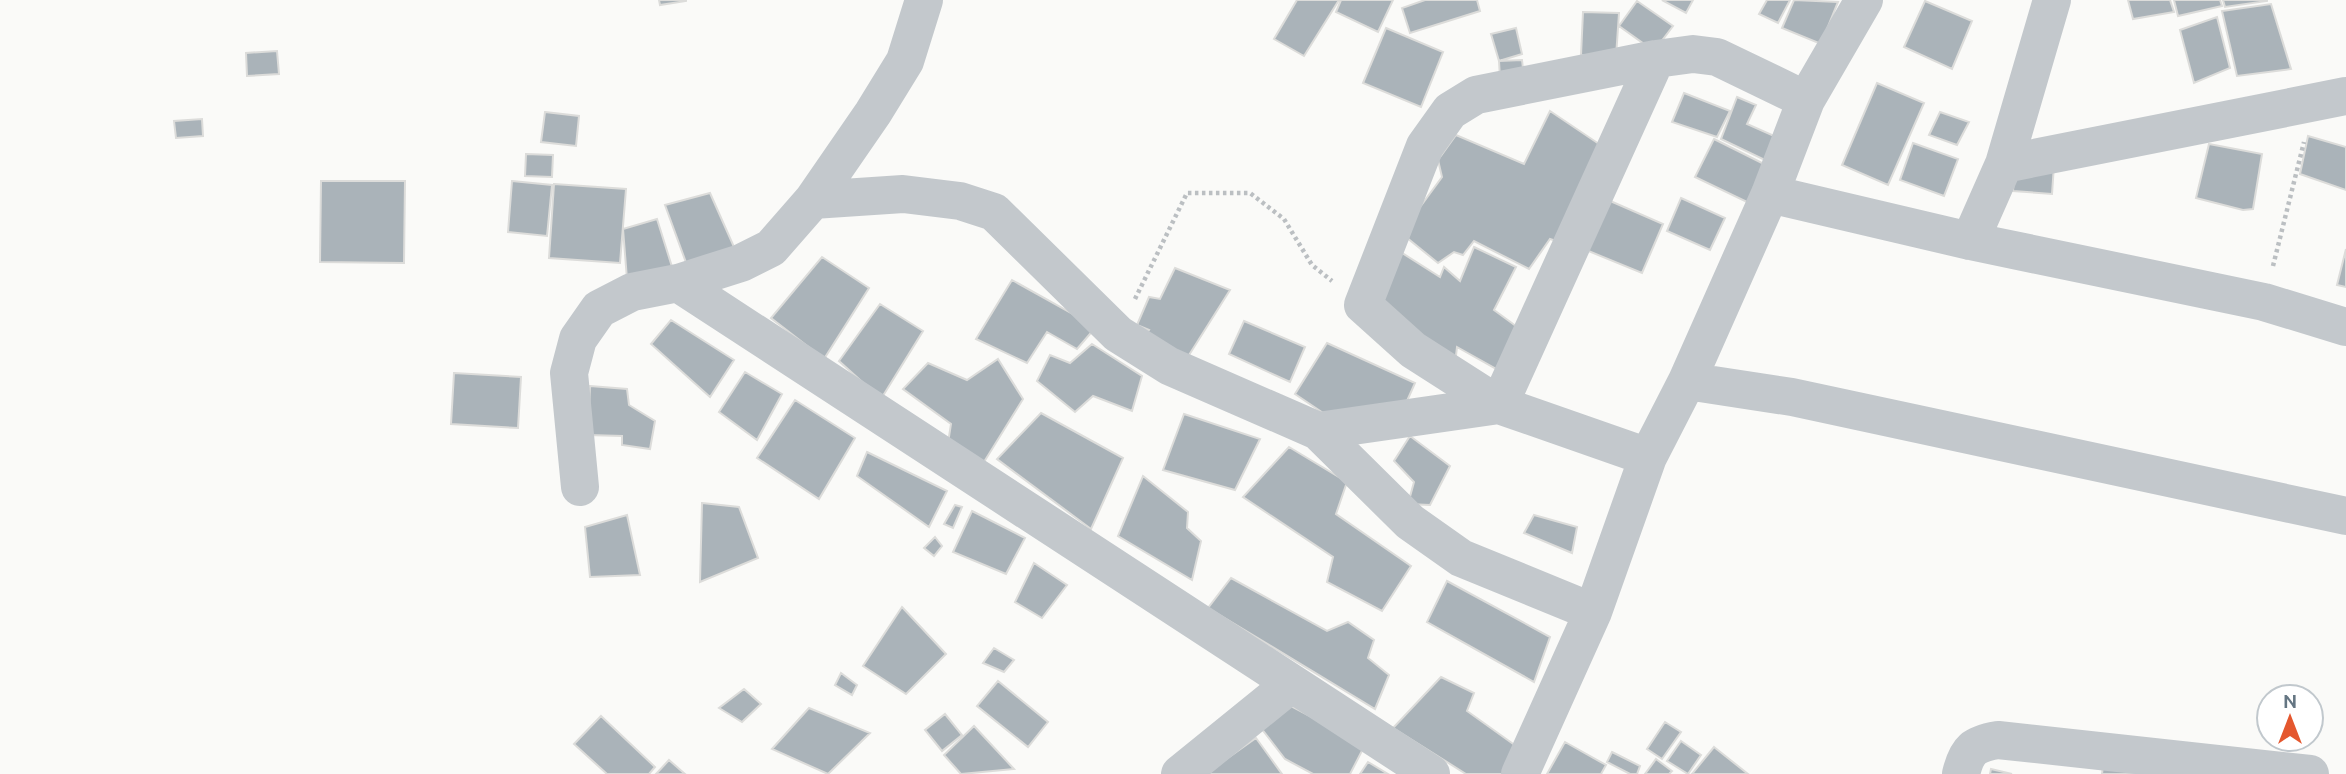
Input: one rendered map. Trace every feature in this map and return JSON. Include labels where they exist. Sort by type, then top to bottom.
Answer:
[{"type":"street","points":[[580,487],[569,373],[578,339],[599,309],[632,292],[678,283],[741,263],[771,248],[813,200],[873,113],[905,61],[924,0]]},
{"type":"street","points":[[1520,774],[1593,612],[1648,457],[1687,381],[1770,194],[1805,100],[1864,0]]},
{"type":"street","points":[[1970,241],[2004,164],[2052,0]]},
{"type":"street","points":[[1648,457],[1499,405],[1413,350],[1363,305],[1425,146],[1450,111],[1476,95],[1693,54],[1717,57],[1805,100]]},
{"type":"street","points":[[1499,405],[1656,59]]},
{"type":"street","points":[[2004,164],[2330,100]]},
{"type":"street","points":[[813,200],[903,194],[960,201],[993,212],[1118,334],[1169,366],[1318,431],[1410,522],[1461,558],[1593,612]]},
{"type":"street","points":[[1770,194],[1970,241],[2264,302],[2346,327]]},
{"type":"street","points":[[678,283],[1431,774]]},
{"type":"street","points":[[1687,381],[1791,397],[2346,516]]},
{"type":"street","points":[[1318,431],[1499,405]]},
{"type":"street","points":[[1180,774],[1291,684]]},
{"type":"street","points":[[1961,774],[1969,753],[1980,743],[1998,740],[2310,774]]},
{"type":"path","points":[[2264,302],[2330,100]]},
{"type":"path","points":[[1118,334],[1187,193],[1250,193],[1284,219],[1311,265],[1363,305]]},
{"type":"building","points":[[659,0],[686,0],[686,1],[660,5]]},
{"type":"building","points":[[1297,0],[1339,0],[1304,56],[1274,39]]},
{"type":"building","points":[[1341,0],[1393,0],[1378,32],[1336,12]]},
{"type":"building","points":[[1425,0],[1477,0],[1480,11],[1410,33],[1402,8]]},
{"type":"building","points":[[1662,0],[1693,0],[1686,13]]},
{"type":"building","points":[[1767,0],[1790,0],[1778,23],[1759,14]]},
{"type":"building","points":[[1794,0],[1838,2],[1821,44],[1782,28]]},
{"type":"building","points":[[2128,0],[2170,0],[2174,12],[2133,19]]},
{"type":"building","points":[[2174,0],[2220,0],[2222,6],[2178,16]]},
{"type":"building","points":[[2223,0],[2267,0],[2267,1],[2225,7]]},
{"type":"building","points":[[1637,1],[1673,26],[1654,51],[1619,26]]},
{"type":"building","points":[[1925,1],[1972,21],[1952,69],[1904,47]]},
{"type":"building","points":[[2271,4],[2291,69],[2237,76],[2222,11]]},
{"type":"building","points":[[1583,12],[1619,13],[1616,57],[1581,55]]},
{"type":"building","points":[[2217,17],[2230,68],[2194,83],[2180,30]]},
{"type":"building","points":[[1386,28],[1443,52],[1421,107],[1363,83]]},
{"type":"building","points":[[1516,28],[1522,54],[1499,61],[1491,34]]},
{"type":"building","points":[[277,51],[279,74],[247,76],[246,53]]},
{"type":"building","points":[[1522,60],[1524,77],[1500,78],[1499,61]]},
{"type":"building","points":[[1877,83],[1924,103],[1888,185],[1842,165]]},
{"type":"building","points":[[1684,93],[1730,111],[1717,137],[1672,122]]},
{"type":"building","points":[[1737,97],[1756,105],[1747,124],[1781,139],[1771,163],[1721,139]]},
{"type":"building","points":[[1550,111],[1605,148],[1562,243],[1550,239],[1529,269],[1474,241],[1463,255],[1454,252],[1438,263],[1401,233],[1442,177],[1438,160],[1456,135],[1524,164]]},
{"type":"building","points":[[545,112],[579,116],[576,146],[541,142]]},
{"type":"building","points":[[1940,112],[1969,122],[1957,145],[1929,135]]},
{"type":"building","points":[[202,119],[203,136],[176,138],[174,121]]},
{"type":"building","points":[[2308,136],[2346,147],[2346,190],[2300,174]]},
{"type":"building","points":[[1714,139],[1768,166],[1749,203],[1695,177]]},
{"type":"building","points":[[1913,143],[1958,159],[1944,196],[1900,180]]},
{"type":"building","points":[[2209,144],[2262,154],[2253,209],[2243,210],[2196,198]]},
{"type":"building","points":[[526,154],[553,155],[552,177],[525,176]]},
{"type":"building","points":[[2015,164],[2054,165],[2052,194],[2013,191]]},
{"type":"building","points":[[321,181],[405,181],[404,263],[320,262]]},
{"type":"building","points":[[512,181],[552,185],[547,236],[508,232]]},
{"type":"building","points":[[554,184],[626,189],[620,263],[549,258]]},
{"type":"building","points":[[710,193],[738,256],[688,268],[665,205]]},
{"type":"building","points":[[1681,198],[1725,218],[1710,250],[1667,231]]},
{"type":"building","points":[[1608,200],[1663,224],[1642,273],[1586,250]]},
{"type":"building","points":[[657,219],[673,270],[627,279],[623,229]]},
{"type":"building","points":[[1474,247],[1516,267],[1494,310],[1520,329],[1500,371],[1457,347],[1455,364],[1378,301],[1399,251],[1440,277],[1444,267],[1460,281]]},
{"type":"building","points":[[2346,249],[2346,287],[2337,285]]},
{"type":"building","points":[[822,257],[869,288],[824,359],[771,318]]},
{"type":"building","points":[[1175,268],[1230,290],[1184,363],[1142,339],[1149,330],[1137,325],[1149,297],[1160,299]]},
{"type":"building","points":[[1012,280],[1096,327],[1077,349],[1047,332],[1027,363],[976,339]]},
{"type":"building","points":[[880,304],[923,331],[881,399],[839,361]]},
{"type":"building","points":[[671,320],[734,360],[710,397],[651,344]]},
{"type":"building","points":[[1244,321],[1305,347],[1290,382],[1229,354]]},
{"type":"building","points":[[1327,343],[1415,383],[1399,419],[1338,423],[1295,394]]},
{"type":"building","points":[[1092,344],[1142,376],[1132,411],[1093,396],[1075,412],[1037,381],[1050,355],[1070,363]]},
{"type":"building","points":[[998,359],[1023,399],[984,462],[948,443],[951,424],[903,389],[928,363],[967,380]]},
{"type":"building","points":[[745,372],[782,394],[757,440],[719,412]]},
{"type":"building","points":[[454,373],[521,377],[518,428],[451,424]]},
{"type":"building","points":[[590,386],[627,389],[629,405],[655,421],[650,449],[622,445],[622,436],[588,435]]},
{"type":"building","points":[[795,400],[855,438],[819,499],[757,458]]},
{"type":"building","points":[[1041,413],[1123,458],[1091,529],[997,459]]},
{"type":"building","points":[[1184,414],[1260,439],[1235,490],[1163,470]]},
{"type":"building","points":[[1410,436],[1450,466],[1430,505],[1408,504],[1414,482],[1394,461]]},
{"type":"building","points":[[1289,447],[1347,482],[1336,514],[1411,566],[1382,611],[1327,582],[1333,557],[1243,497]]},
{"type":"building","points":[[867,452],[947,491],[929,527],[857,476]]},
{"type":"building","points":[[1143,476],[1188,512],[1187,528],[1201,541],[1192,580],[1118,536]]},
{"type":"building","points":[[702,503],[739,507],[758,558],[700,582]]},
{"type":"building","points":[[955,505],[962,507],[953,528],[944,524]]},
{"type":"building","points":[[972,511],[1025,538],[1006,574],[953,552]]},
{"type":"building","points":[[627,515],[640,575],[590,577],[585,527]]},
{"type":"building","points":[[1534,515],[1577,527],[1572,553],[1524,533]]},
{"type":"building","points":[[935,537],[942,546],[934,556],[924,548]]},
{"type":"building","points":[[1034,563],[1067,585],[1042,618],[1015,602]]},
{"type":"building","points":[[1231,578],[1327,631],[1348,622],[1374,640],[1368,658],[1389,675],[1375,709],[1208,608]]},
{"type":"building","points":[[1447,581],[1550,637],[1534,682],[1427,622]]},
{"type":"building","points":[[902,607],[946,654],[906,694],[863,666]]},
{"type":"building","points":[[994,648],[1014,660],[1004,672],[983,663]]},
{"type":"building","points":[[841,673],[857,685],[852,695],[835,685]]},
{"type":"building","points":[[1441,677],[1474,693],[1467,711],[1523,751],[1509,774],[1466,774],[1393,728]]},
{"type":"building","points":[[998,681],[1048,722],[1028,747],[977,706]]},
{"type":"building","points":[[744,689],[761,704],[742,722],[719,708]]},
{"type":"building","points":[[1291,706],[1365,745],[1350,774],[1313,774],[1285,759],[1261,728]]},
{"type":"building","points":[[809,708],[870,733],[828,774],[772,749]]},
{"type":"building","points":[[945,714],[962,735],[942,751],[925,730]]},
{"type":"building","points":[[601,716],[655,767],[649,774],[607,774],[574,744]]},
{"type":"building","points":[[1665,722],[1681,732],[1662,759],[1647,749]]},
{"type":"building","points":[[974,726],[1014,769],[961,774],[944,755]]},
{"type":"building","points":[[1256,738],[1282,774],[1209,774],[1208,772]]},
{"type":"building","points":[[1681,741],[1701,755],[1688,774],[1667,761]]},
{"type":"building","points":[[1565,742],[1606,765],[1601,774],[1547,774]]},
{"type":"building","points":[[1714,747],[1748,774],[1692,774]]},
{"type":"building","points":[[1612,752],[1640,766],[1637,774],[1630,774],[1607,762]]},
{"type":"building","points":[[1656,759],[1672,771],[1669,774],[1645,774]]},
{"type":"building","points":[[669,760],[685,774],[656,774]]},
{"type":"building","points":[[1368,762],[1388,774],[1360,774]]},
{"type":"building","points":[[2103,766],[2157,774],[2102,774]]},
{"type":"building","points":[[1991,769],[2012,774],[1990,774]]}]
